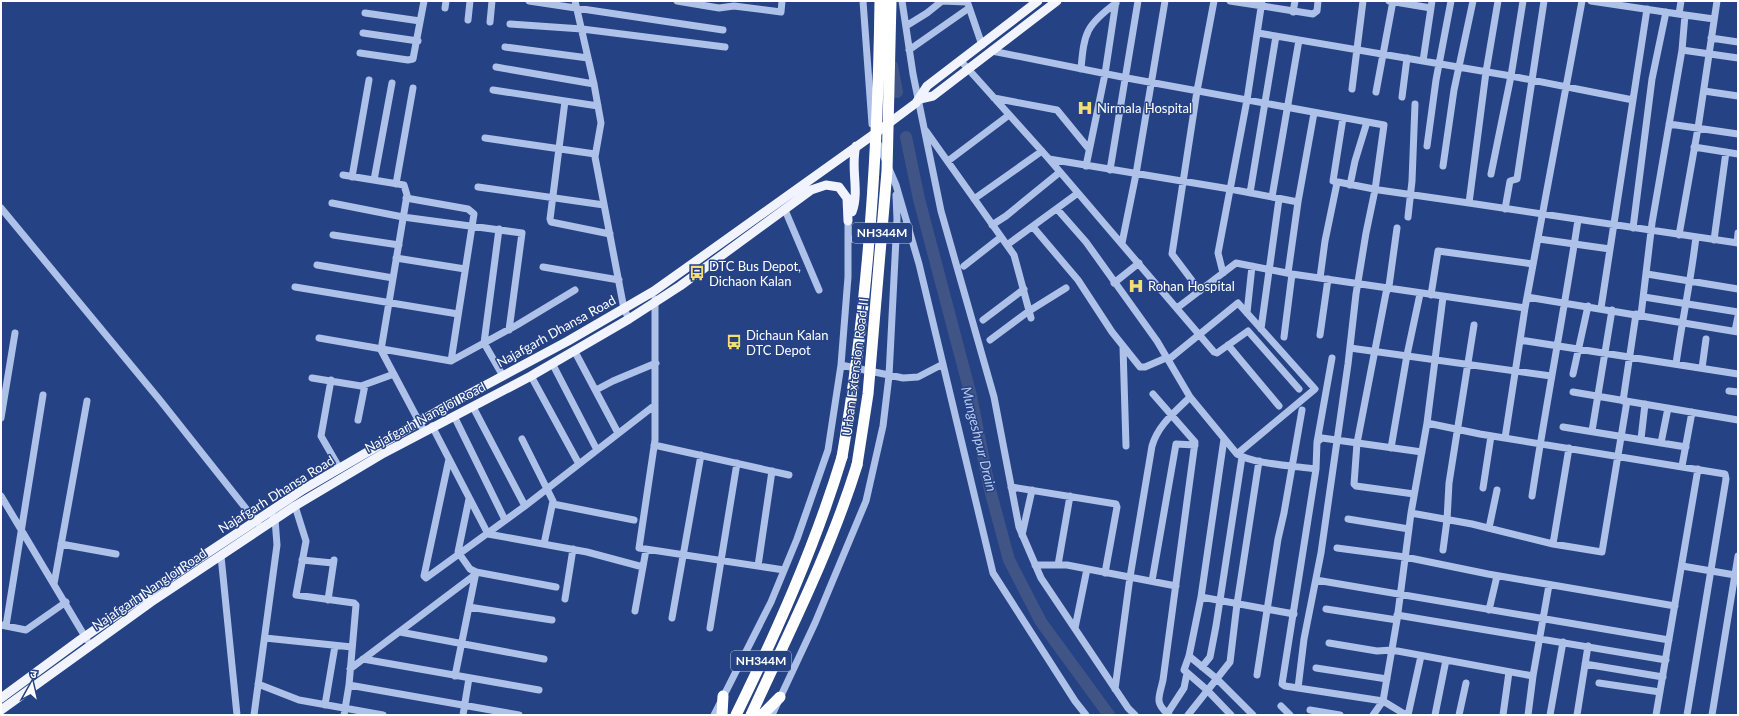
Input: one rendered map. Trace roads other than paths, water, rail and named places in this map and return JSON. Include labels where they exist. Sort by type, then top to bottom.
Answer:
[{"type":"highway","name":"Urban Extension Road-II","points":[[736,715],[810,552],[828,504],[842,457],[853,392],[874,177],[880,1]]},
{"type":"highway","name":"Urban Extension Road-II","points":[[751,715],[824,557],[843,511],[857,465],[868,394],[887,171],[891,1]]},
{"type":"highway","points":[[722,715],[723,696]]},
{"type":"highway","points":[[762,715],[780,697]]},
{"type":"main road","points":[[848,221],[853,210],[852,157],[856,146],[875,134],[920,99],[927,86],[1038,1]]},
{"type":"main road","points":[[920,99],[933,96],[1057,1]]},
{"type":"main road","name":"Najafgarh Dhansa Road","points":[[273,515],[304,489],[425,426],[503,376],[654,291],[856,146]]},
{"type":"main road","name":"Najafgarh Nangloi Road","points":[[1,710],[126,620],[221,556],[273,515],[295,506],[425,426],[454,416],[473,407],[531,376],[629,319],[724,255],[811,190],[822,186],[833,185],[840,187],[847,198],[848,221]]},
{"type":"main road","points":[[718,246],[724,255]]},
{"type":"main road","name":"Najafgarh Dhansa Road","points":[[1,698],[85,636],[164,582],[259,525]]},
{"type":"main road","points":[[164,582],[169,590]]},
{"type":"main road","points":[[120,612],[126,620]]},
{"type":"street","points":[[360,53],[412,60],[415,56],[424,1]]},
{"type":"street","points":[[468,20],[470,1]]},
{"type":"street","points":[[490,22],[492,1]]},
{"type":"street","points":[[529,1],[576,4],[722,30]]},
{"type":"street","points":[[677,1],[719,8],[734,4],[756,9],[781,12],[782,1]]},
{"type":"street","points":[[756,9],[758,1]]},
{"type":"street","points":[[863,1],[875,134],[896,185],[935,325],[993,573],[1075,701],[1086,715]]},
{"type":"street","points":[[902,1],[909,50],[942,211],[994,397],[1018,527],[1041,578],[1115,689],[1135,715]]},
{"type":"street","points":[[906,26],[939,6],[941,1],[968,4]]},
{"type":"street","points":[[1110,170],[1127,78],[1138,1]]},
{"type":"street","points":[[1122,243],[1136,174],[1165,1]]},
{"type":"street","points":[[1200,291],[1172,254],[1197,91],[1214,1]]},
{"type":"street","points":[[1230,1],[1262,4],[1293,12],[1313,14],[1317,11],[1318,1]]},
{"type":"street","points":[[1293,12],[1294,1]]},
{"type":"street","points":[[1352,89],[1363,1]]},
{"type":"street","points":[[1376,92],[1392,1],[1431,4],[1423,61]]},
{"type":"street","points":[[1427,146],[1436,80],[1451,1]]},
{"type":"street","points":[[1443,166],[1459,67],[1473,1]]},
{"type":"street","points":[[1469,203],[1486,72],[1498,1]]},
{"type":"street","points":[[1491,174],[1511,76],[1523,1]]},
{"type":"street","points":[[1505,209],[1510,181],[1517,179],[1544,1]]},
{"type":"street","points":[[1505,438],[1527,296],[1539,239],[1542,215],[1582,1]]},
{"type":"street","points":[[1591,1],[1643,6],[1682,15],[1714,19]]},
{"type":"street","points":[[1411,513],[1489,528],[1553,544],[1602,552],[1621,436],[1630,357],[1638,315],[1644,296],[1652,231],[1682,50],[1681,1]]},
{"type":"street","points":[[1679,235],[1698,128],[1717,1]]},
{"type":"street","points":[[1081,69],[1082,47],[1089,27],[1093,21],[1116,2]]},
{"type":"street","points":[[1086,166],[1105,74],[1116,2]]},
{"type":"street","points":[[576,4],[598,106],[601,130],[595,154],[624,309],[629,319]]},
{"type":"street","points":[[909,50],[968,4]]},
{"type":"street","points":[[968,4],[982,45]]},
{"type":"street","points":[[1223,273],[1218,253],[1247,100],[1262,4]]},
{"type":"street","points":[[1601,308],[1633,100],[1643,6]]},
{"type":"street","points":[[1633,228],[1652,78],[1666,12]]},
{"type":"street","points":[[365,13],[420,21]]},
{"type":"street","points":[[510,24],[582,29],[725,47]]},
{"type":"street","points":[[363,33],[418,41]]},
{"type":"street","points":[[1258,33],[1567,86],[1633,100]]},
{"type":"street","points":[[1250,193],[1276,36]]},
{"type":"street","points":[[1711,38],[1738,42]]},
{"type":"street","points":[[1261,329],[1287,108],[1298,40]]},
{"type":"street","points":[[505,46],[588,58]]},
{"type":"street","points":[[1682,50],[1738,58]]},
{"type":"street","points":[[992,52],[1384,126],[1375,190],[1366,233],[1358,284],[1337,440],[1316,580],[1304,640],[1298,688]]},
{"type":"street","points":[[1402,97],[1407,58]]},
{"type":"street","points":[[961,61],[1049,159],[1215,353],[1249,331],[1299,389]]},
{"type":"street","points":[[496,67],[594,84]]},
{"type":"street","points":[[352,177],[370,80]]},
{"type":"street","points":[[374,180],[392,83]]},
{"type":"street","points":[[396,184],[413,88]]},
{"type":"street","points":[[493,90],[598,106]]},
{"type":"street","points":[[1704,90],[1738,96]]},
{"type":"street","points":[[994,98],[1057,110],[1089,149]]},
{"type":"street","points":[[565,101],[552,198],[551,222],[610,234]]},
{"type":"street","points":[[1408,217],[1415,104]]},
{"type":"street","points":[[1284,337],[1298,202],[1314,113]]},
{"type":"street","points":[[948,161],[1009,115]]},
{"type":"street","points":[[1344,118],[1333,180],[1337,183],[1375,190],[1737,243],[1738,233]]},
{"type":"street","points":[[1350,185],[1366,122]]},
{"type":"street","points":[[1669,124],[1738,134]]},
{"type":"street","points":[[925,131],[948,161],[1018,261],[1030,315]]},
{"type":"street","points":[[485,138],[595,154]]},
{"type":"street","points":[[1694,147],[1738,154]]},
{"type":"street","points":[[974,199],[1042,151]]},
{"type":"street","points":[[1714,240],[1726,152]]},
{"type":"street","points":[[1049,159],[1230,189],[1298,202]]},
{"type":"street","points":[[992,225],[1006,216],[1060,172]]},
{"type":"street","points":[[343,175],[404,185],[406,198],[390,304],[381,350],[425,426],[448,459],[488,534]]},
{"type":"street","points":[[1320,335],[1328,229],[1337,183]]},
{"type":"street","points":[[772,715],[815,623],[866,501],[883,426],[889,376],[896,239],[896,185]]},
{"type":"street","points":[[478,187],[604,205]]},
{"type":"street","points":[[1007,245],[1078,193]]},
{"type":"street","points":[[406,198],[472,211],[474,214],[450,361]]},
{"type":"street","points":[[332,203],[403,217],[499,229],[524,234],[509,330]]},
{"type":"street","points":[[1,208],[259,525]]},
{"type":"street","points":[[1057,209],[1086,242],[1156,341],[1190,397],[1224,439],[1240,456],[1259,461],[1316,469]]},
{"type":"street","points":[[785,210],[819,290]]},
{"type":"street","points":[[1532,496],[1540,443],[1566,302],[1578,220]]},
{"type":"street","points":[[714,715],[766,614],[784,570],[828,450],[841,365],[848,277],[848,221]]},
{"type":"street","points":[[1032,227],[1078,280],[1123,347],[1140,367],[1145,367],[1167,359],[1238,304],[1315,389],[1240,456],[1216,626],[1210,657],[1202,667]]},
{"type":"street","points":[[1398,228],[1388,289],[1357,443],[1354,485],[1414,494]]},
{"type":"street","points":[[499,229],[484,343],[503,376]]},
{"type":"street","points":[[334,235],[399,245]]},
{"type":"street","points":[[964,266],[1001,237]]},
{"type":"street","points":[[1676,364],[1685,303],[1689,295],[1696,237]]},
{"type":"street","points":[[848,239],[896,239]]},
{"type":"street","points":[[1539,239],[1610,249]]},
{"type":"street","points":[[1431,295],[1438,251],[1533,264]]},
{"type":"street","points":[[396,258],[465,269]]},
{"type":"street","points":[[1114,283],[1139,263]]},
{"type":"street","points":[[1177,308],[1234,263],[1290,274],[1525,308]]},
{"type":"street","points":[[317,265],[394,278]]},
{"type":"street","points":[[1247,313],[1252,266]]},
{"type":"street","points":[[543,267],[619,280]]},
{"type":"street","points":[[1647,274],[1738,289]]},
{"type":"street","points":[[295,287],[390,304],[458,314]]},
{"type":"street","points":[[990,340],[1030,315],[1066,288]]},
{"type":"street","points":[[318,338],[450,361],[509,330],[575,290]]},
{"type":"street","points":[[983,320],[1024,290]]},
{"type":"street","points":[[654,291],[656,363],[654,445],[639,546],[646,550],[682,554],[784,570]]},
{"type":"street","points":[[1390,448],[1406,356],[1420,294]]},
{"type":"street","points":[[1527,296],[1737,331],[1738,316]]},
{"type":"street","points":[[1644,296],[1738,312]]},
{"type":"street","points":[[1372,715],[1383,701],[1387,680],[1411,513],[1427,423],[1443,297]]},
{"type":"street","points":[[1573,374],[1588,306]]},
{"type":"street","points":[[1592,431],[1612,310]]},
{"type":"street","points":[[1442,550],[1447,520],[1449,483],[1459,430],[1474,325]]},
{"type":"street","points":[[1,418],[15,333]]},
{"type":"street","points":[[1520,340],[1738,374]]},
{"type":"street","points":[[1702,368],[1706,340]]},
{"type":"street","points":[[1228,344],[1279,406]]},
{"type":"street","points":[[1123,347],[1126,446]]},
{"type":"street","points":[[1350,348],[1552,376]]},
{"type":"street","points":[[574,350],[618,433]]},
{"type":"street","points":[[1332,358],[1318,442],[1316,469],[1294,614],[1282,684],[1284,686],[1383,701],[1407,715],[1421,656]]},
{"type":"street","points":[[552,363],[596,450]]},
{"type":"street","points":[[596,390],[613,381],[656,363]]},
{"type":"street","points":[[841,365],[889,376],[918,377],[943,364]]},
{"type":"street","points":[[312,378],[331,380],[359,386],[394,374]]},
{"type":"street","points":[[531,376],[579,464]]},
{"type":"street","points":[[331,380],[321,436],[340,469]]},
{"type":"street","points":[[358,420],[365,385]]},
{"type":"street","points":[[1729,391],[1738,392]]},
{"type":"street","points":[[1572,392],[1738,420]]},
{"type":"street","points":[[1153,394],[1195,441],[1176,586],[1158,702],[1158,704],[1168,714],[1184,688],[1187,673]]},
{"type":"street","points":[[43,395],[22,531],[4,625],[26,630],[66,602]]},
{"type":"street","points":[[1115,689],[1130,577],[1152,446],[1158,431],[1190,397]]},
{"type":"street","points":[[54,584],[87,401]]},
{"type":"street","points":[[1641,439],[1645,404]]},
{"type":"street","points":[[448,459],[424,578],[429,578],[488,534],[655,405]]},
{"type":"street","points":[[473,407],[525,506]]},
{"type":"street","points":[[1661,443],[1668,408]]},
{"type":"street","points":[[1257,675],[1266,609],[1302,410]]},
{"type":"street","points":[[1682,466],[1692,412]]},
{"type":"street","points":[[454,416],[505,520]]},
{"type":"street","points":[[1427,423],[1492,436],[1722,473],[1726,476],[1687,715]]},
{"type":"street","points":[[1563,427],[1686,447]]},
{"type":"street","points":[[1483,488],[1492,436]]},
{"type":"street","points":[[1318,442],[1322,438],[1422,452]]},
{"type":"street","points":[[522,439],[552,498],[553,504],[544,544]]},
{"type":"street","points":[[1224,439],[1201,597],[1189,656],[1184,668],[1187,673],[1207,690],[1231,715]]},
{"type":"street","points":[[1152,581],[1176,444],[1195,445]]},
{"type":"street","points":[[654,445],[789,475]]},
{"type":"street","points":[[1553,544],[1569,448]]},
{"type":"street","points":[[672,618],[682,554],[701,455]]},
{"type":"street","points":[[1193,713],[1207,690],[1230,662],[1237,604],[1259,461]]},
{"type":"street","points":[[710,628],[737,463]]},
{"type":"street","points":[[1656,715],[1698,469]]},
{"type":"street","points":[[758,566],[772,471]]},
{"type":"street","points":[[1011,487],[1113,503],[1117,505],[1105,572]]},
{"type":"street","points":[[1022,535],[1032,490]]},
{"type":"street","points":[[1489,528],[1497,490]]},
{"type":"street","points":[[1,496],[91,645]]},
{"type":"street","points":[[1058,565],[1070,496]]},
{"type":"street","points":[[469,499],[460,538],[459,555],[470,569],[476,573],[556,587]]},
{"type":"street","points":[[553,504],[634,520]]},
{"type":"street","points":[[295,506],[306,541],[296,595],[354,603],[356,605],[349,685],[344,712]]},
{"type":"street","points":[[254,715],[277,545],[273,515]]},
{"type":"street","points":[[1348,518],[1409,529]]},
{"type":"street","points":[[488,534],[572,549],[643,567]]},
{"type":"street","points":[[62,544],[116,554]]},
{"type":"street","points":[[1337,548],[1405,557],[1497,576],[1675,606]]},
{"type":"street","points":[[565,598],[572,549]]},
{"type":"street","points":[[635,611],[646,550]]},
{"type":"street","points":[[221,556],[237,715]]},
{"type":"street","points":[[1712,715],[1738,556]]},
{"type":"street","points":[[302,560],[333,561],[328,600]]},
{"type":"street","points":[[1035,566],[1058,565],[1087,569],[1176,586]]},
{"type":"street","points":[[1682,566],[1735,575]]},
{"type":"street","points":[[1075,628],[1087,569]]},
{"type":"street","points":[[455,676],[460,644],[476,573]]},
{"type":"street","points":[[350,670],[476,573]]},
{"type":"street","points":[[1489,610],[1497,576]]},
{"type":"street","points":[[1316,580],[1400,593],[1489,610],[1669,640]]},
{"type":"street","points":[[1528,715],[1533,676],[1541,638],[1549,585]]},
{"type":"street","points":[[1201,597],[1294,614]]},
{"type":"street","points":[[469,607],[552,620]]},
{"type":"street","points":[[1326,609],[1541,638],[1666,660]]},
{"type":"street","points":[[400,632],[544,659]]},
{"type":"street","points":[[265,638],[335,646],[352,646]]},
{"type":"street","points":[[1550,715],[1563,642]]},
{"type":"street","points":[[1329,643],[1377,651],[1392,650],[1533,676]]},
{"type":"street","points":[[325,705],[335,646]]},
{"type":"street","points":[[1577,715],[1588,646]]},
{"type":"street","points":[[1189,656],[1217,679],[1253,715]]},
{"type":"street","points":[[363,660],[539,690]]},
{"type":"street","points":[[1435,715],[1446,660]]},
{"type":"street","points":[[1585,664],[1663,677]]},
{"type":"street","points":[[1316,668],[1387,680]]},
{"type":"street","points":[[1503,715],[1509,672]]},
{"type":"street","points":[[463,715],[469,678]]},
{"type":"street","points":[[1459,715],[1466,683]]},
{"type":"street","points":[[1599,683],[1660,692]]},
{"type":"street","points":[[258,684],[299,700],[325,705],[344,712],[383,715]]},
{"type":"street","points":[[349,685],[520,715]]},
{"type":"street","points":[[1281,706],[1290,715]]},
{"type":"street","points":[[1310,710],[1340,715]]},
{"type":"waterway","name":"Mungeshpur Drain","points":[[892,66],[897,92]]},
{"type":"waterway","name":"Mungeshpur Drain","points":[[906,137],[919,199],[971,396],[989,486],[1009,560],[1041,622],[1109,715]]},
{"type":"place","name":"Nirmala Hospital","points":[[1085,108]]},
{"type":"place","name":"DTC Bus Depot, Dichaon Kalan","points":[[697,273]]},
{"type":"place","name":"Rohan Hospital","points":[[1136,286]]},
{"type":"place","name":"Dichaun Kalan DTC Depot","points":[[734,342]]}]
